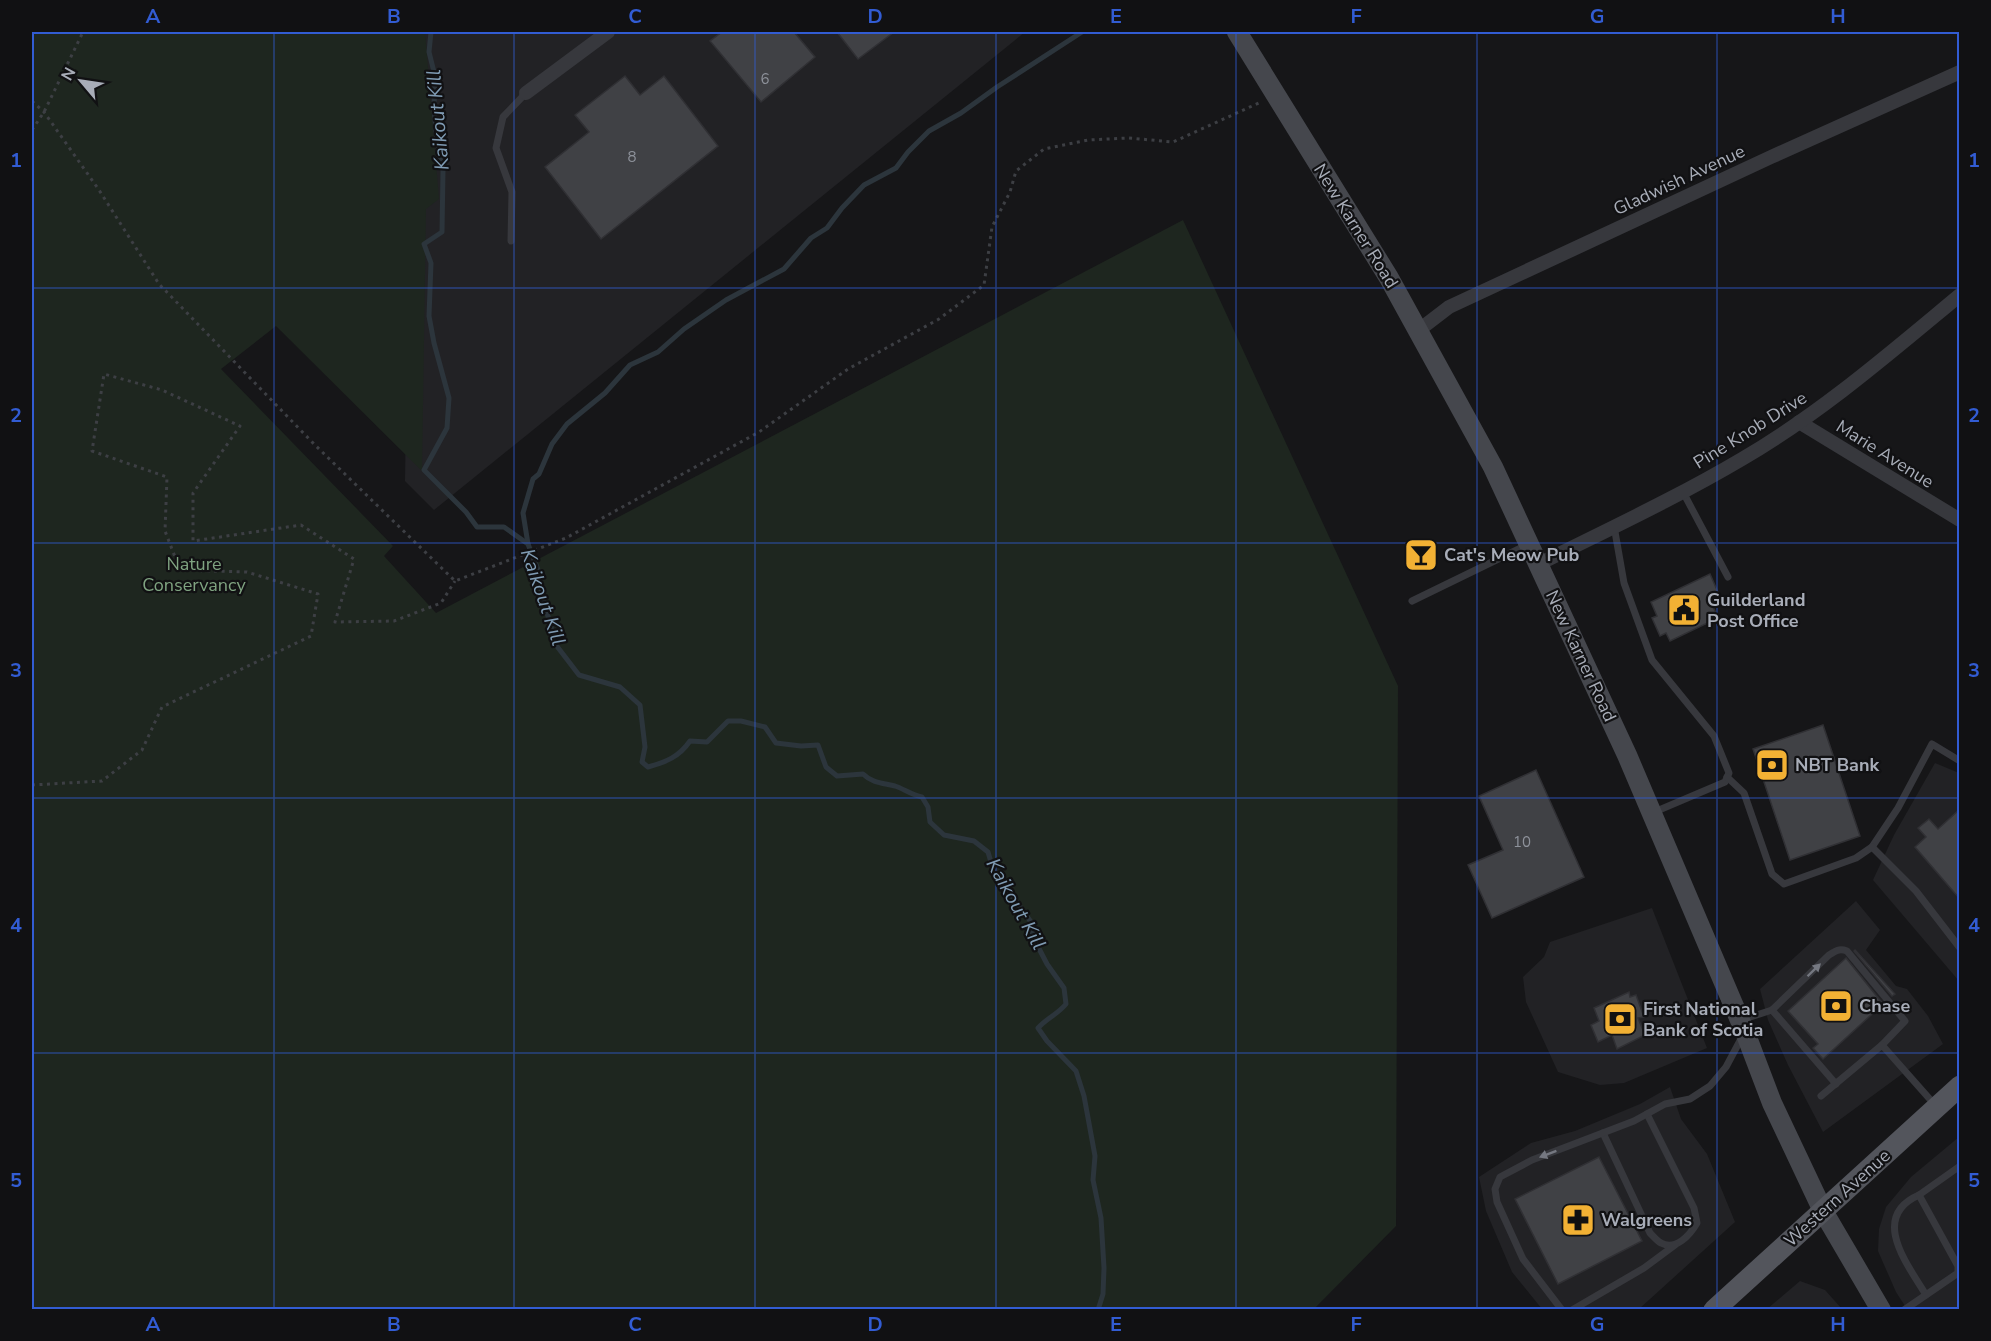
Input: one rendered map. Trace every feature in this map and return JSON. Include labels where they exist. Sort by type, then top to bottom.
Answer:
[{"type":"main road","name":"New Karner Road","points":[[1237,32],[1419,330],[1493,467],[1627,755],[1742,1026],[1772,1103],[1823,1211],[1881,1310]]},
{"type":"main road","name":"Western Avenue","points":[[1714,1310],[1959,1086]]},
{"type":"street","points":[[526,93],[603,33]]},
{"type":"street","name":"Gladwish Avenue","points":[[1419,330],[1449,307],[1959,72]]},
{"type":"street","name":"Pine Knob Drive","points":[[1539,564],[1683,492],[1743,459],[1849,387],[1959,295]]},
{"type":"street","name":"Marie Avenue","points":[[1799,422],[1956,518]]},
{"type":"lane","points":[[512,241],[512,192],[496,148],[503,117],[526,93]]},
{"type":"lane","points":[[1683,492],[1728,577]]},
{"type":"lane","points":[[1614,526],[1624,583],[1652,660],[1714,736],[1729,773],[1725,782],[1650,813]]},
{"type":"lane","points":[[1412,601],[1530,544]]},
{"type":"lane","points":[[1727,777],[1744,793],[1772,874],[1784,884],[1856,858],[1872,847],[1898,808],[1932,744],[1959,761]]},
{"type":"lane","points":[[1872,847],[1916,891],[1959,948]]},
{"type":"lane","points":[[1562,1310],[1523,1259],[1497,1202],[1495,1189],[1500,1177],[1532,1160],[1634,1121],[1665,1104],[1690,1099],[1710,1086],[1726,1067],[1742,1026],[1772,1010],[1829,955],[1842,949],[1854,959],[1905,1022],[1882,1045],[1821,1096]]},
{"type":"lane","points":[[1772,1010],[1836,1084]]},
{"type":"lane","points":[[1882,1045],[1937,1107]]},
{"type":"lane","points":[[1572,1310],[1644,1268],[1690,1236],[1697,1223],[1694,1208],[1647,1114]]},
{"type":"lane","points":[[1603,1133],[1650,1233],[1662,1244],[1675,1245]]},
{"type":"lane","points":[[1926,1294],[1898,1250],[1894,1234],[1897,1216],[1905,1201],[1919,1195],[1959,1166]]},
{"type":"lane","points":[[1904,1310],[1958,1273],[1958,1266],[1919,1195]]},
{"type":"path","points":[[32,130],[44,112],[83,32]]},
{"type":"path","points":[[32,785],[102,781],[142,750],[162,707],[311,636],[318,594],[247,572],[180,570],[165,531],[167,477],[92,451],[104,374],[162,390],[240,426],[194,494],[193,541],[301,525],[354,559],[335,622],[394,621],[441,603],[455,581],[566,537],[759,432],[848,369],[939,319],[984,285],[992,227],[1010,192],[1016,171],[1044,149],[1088,140],[1129,138],[1173,142],[1276,95]]},
{"type":"path","points":[[32,101],[44,112],[99,190],[159,284],[315,445],[455,581]]},
{"type":"shaded area","points":[[412,32],[1025,32],[434,510],[405,481]]},
{"type":"shaded area","points":[[1935,763],[1959,773],[1959,981],[1873,880],[1894,835]]},
{"type":"shaded area","points":[[1856,901],[1880,930],[1866,950],[1896,986],[1907,989],[1928,1016],[1943,1044],[1823,1132],[1788,1065],[1768,1020],[1760,989]]},
{"type":"shaded area","name":"First National Bank of Scotia","points":[[1652,908],[1707,1048],[1624,1083],[1600,1085],[1558,1072],[1526,1002],[1523,977],[1544,957],[1550,942]]},
{"type":"shaded area","points":[[1670,1087],[1681,1119],[1707,1154],[1735,1222],[1639,1309],[1542,1309],[1512,1272],[1486,1211],[1479,1177],[1531,1143],[1575,1131],[1640,1104]]},
{"type":"shaded area","points":[[1959,1137],[1959,1309],[1907,1309],[1896,1292],[1878,1251],[1879,1229],[1886,1207],[1911,1177]]},
{"type":"shaded area","points":[[1800,1281],[1825,1290],[1842,1309],[1767,1309]]},
{"type":"green space","name":"Nature Conservancy","points":[[32,32],[425,32],[439,199],[426,209],[422,471],[276,326],[221,369],[393,546],[384,556],[436,613],[1183,220],[1398,686],[1396,1226],[1314,1309],[32,1309]]},
{"type":"building","points":[[722,32],[794,32],[815,57],[761,102],[710,41]]},
{"type":"building","points":[[837,32],[894,32],[858,59]]},
{"type":"building","points":[[625,76],[640,95],[664,76],[718,146],[601,239],[545,167],[589,132],[575,115]]},
{"type":"building","name":"Guilderland Post Office","points":[[1710,574],[1721,599],[1712,604],[1718,618],[1670,641],[1666,633],[1660,636],[1652,618],[1657,616],[1651,602]]},
{"type":"building","points":[[1823,725],[1860,836],[1790,860],[1753,749]]},
{"type":"building","points":[[1536,770],[1584,877],[1492,918],[1468,865],[1503,850],[1479,796]]},
{"type":"building","points":[[1959,810],[1959,898],[1915,847],[1926,837],[1918,828],[1929,819],[1938,829]]},
{"type":"building","points":[[1855,950],[1895,994],[1892,996]]},
{"type":"building","name":"Chase","points":[[1846,958],[1883,1004],[1823,1059],[1813,1048],[1818,1044],[1788,1011]]},
{"type":"building","points":[[1629,992],[1630,997],[1636,995],[1644,1017],[1638,1018],[1645,1035],[1617,1049],[1612,1035],[1598,1042],[1591,1025],[1599,1021],[1594,1008]]},
{"type":"building","name":"Walgreens","points":[[1599,1157],[1642,1241],[1558,1284],[1515,1199]]},
{"type":"waterway","name":"Kaikout Kill","points":[[431,32],[429,52],[435,76],[434,109],[443,170],[442,232],[424,244],[431,263],[429,316],[449,398],[447,428],[424,470],[466,512],[477,527],[504,527],[528,544],[538,570],[556,645],[579,675],[620,687],[640,705],[645,747],[642,762],[648,767],[672,758],[690,741],[707,742],[728,721],[741,721],[765,727],[776,743],[801,746],[818,745],[826,767],[837,776],[863,774],[874,781],[895,786],[922,797],[928,807],[930,822],[944,835],[974,841],[988,852],[993,869],[1031,922],[1033,937],[1047,964],[1064,988],[1066,1004],[1038,1028],[1047,1041],[1076,1071],[1084,1096],[1095,1156],[1093,1180],[1101,1218],[1104,1268],[1103,1294],[1098,1310]]},
{"type":"waterway","points":[[528,544],[523,513],[533,479],[539,474],[552,444],[567,424],[605,393],[630,365],[658,352],[684,329],[726,300],[784,269],[811,238],[827,228],[864,185],[896,168],[929,131],[961,113],[1082,32]]},
{"type":"place","name":"Cat's Meow Pub","points":[[1421,555]]},
{"type":"place","name":"Guilderland Post Office","points":[[1684,610]]},
{"type":"place","name":"NBT Bank","points":[[1772,765]]},
{"type":"place","name":"Chase","points":[[1836,1006]]},
{"type":"place","name":"First National Bank of Scotia","points":[[1620,1019]]},
{"type":"place","name":"Walgreens","points":[[1578,1220]]}]
